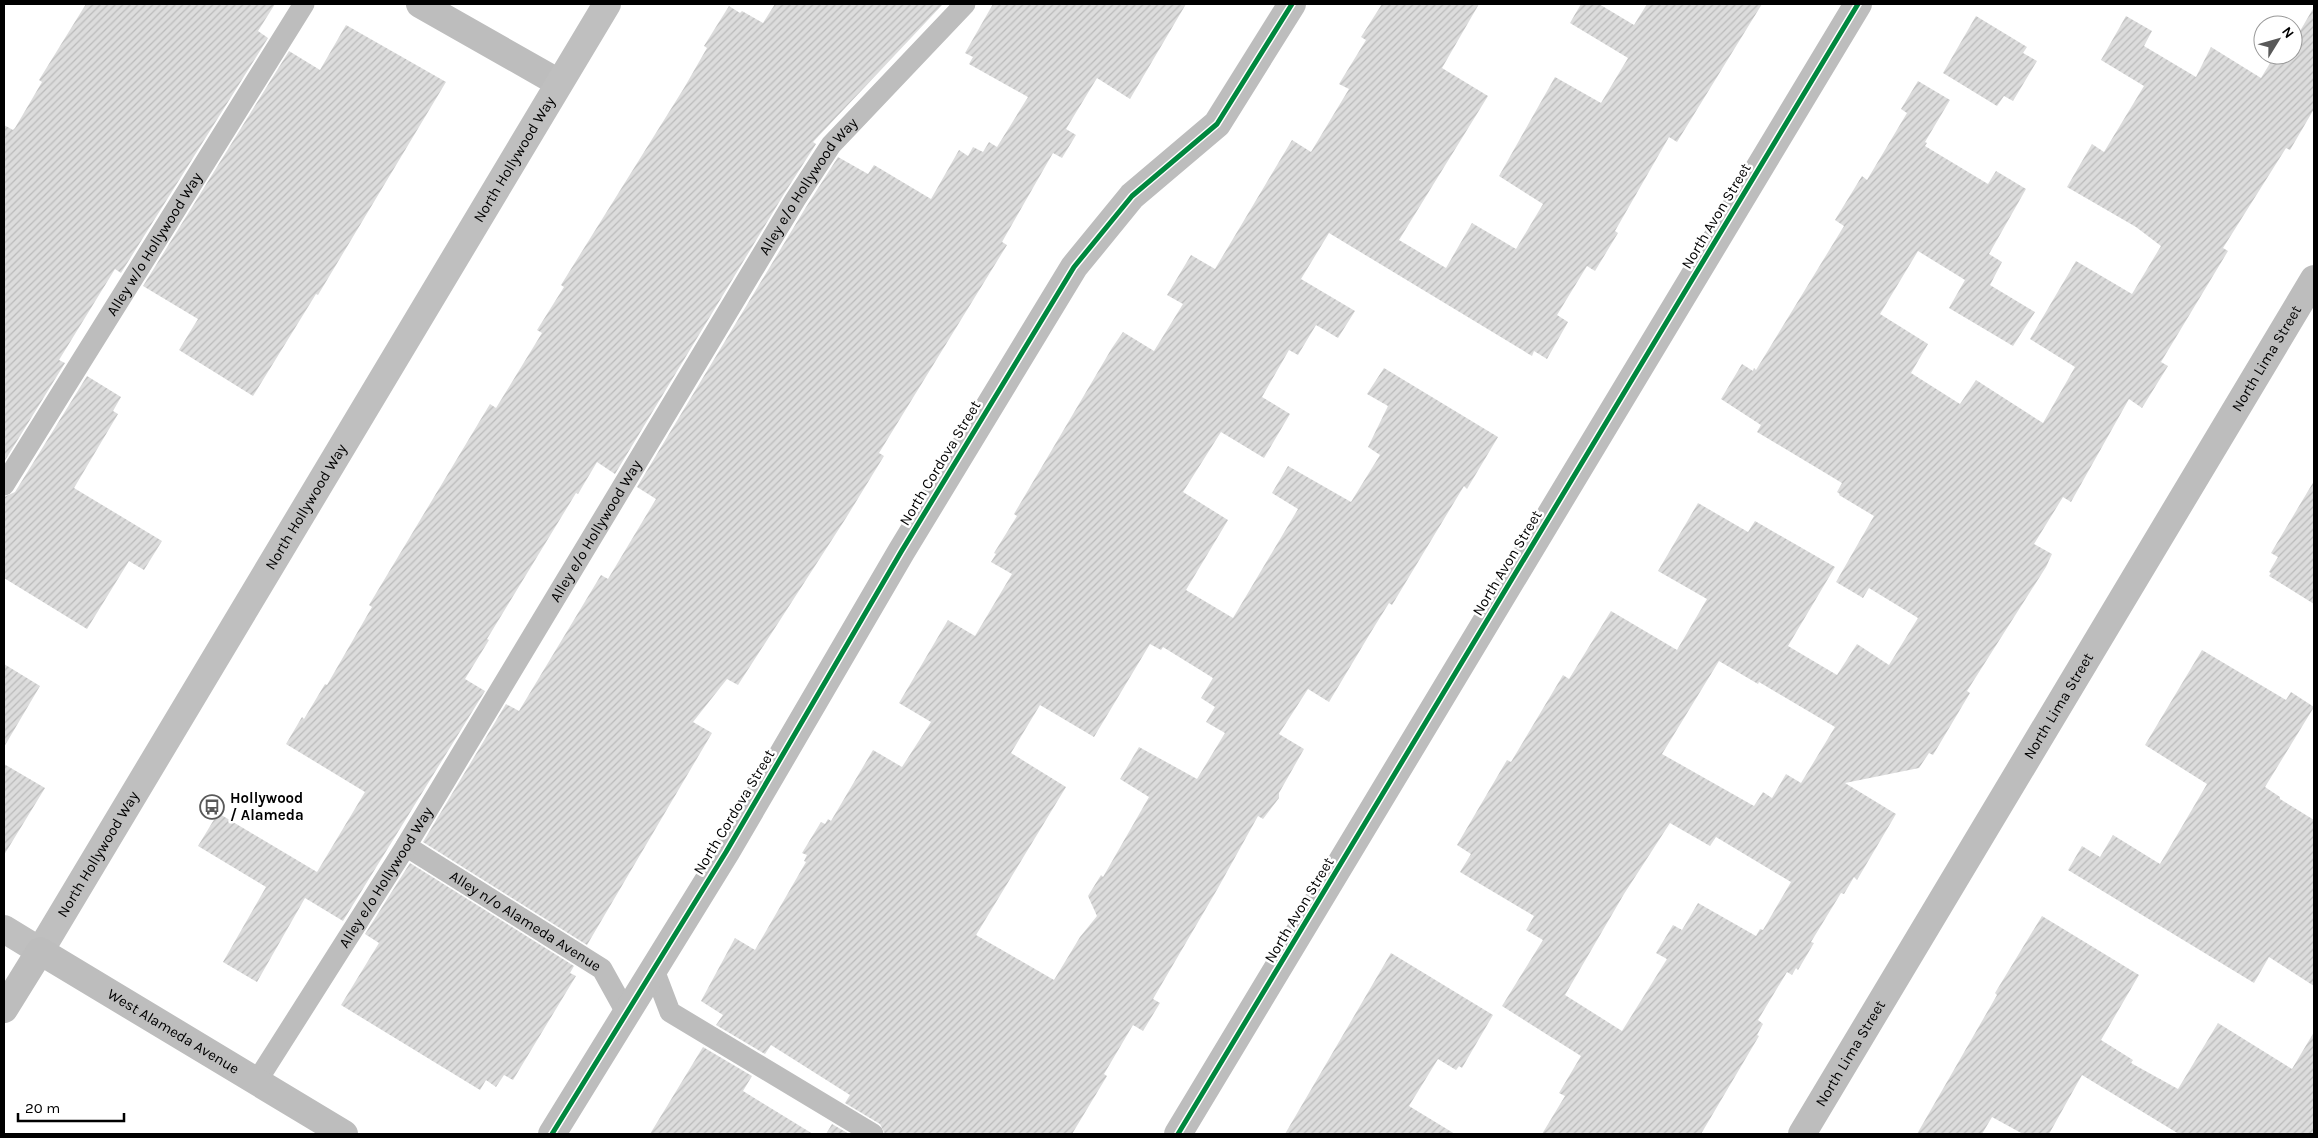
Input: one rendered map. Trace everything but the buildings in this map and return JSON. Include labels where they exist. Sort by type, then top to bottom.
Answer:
[{"type":"main road","name":"North Hollywood Way","points":[[40,951],[184,714],[607,4]]},
{"type":"main road","name":"West Alameda Avenue","points":[[4,929],[40,951]]},
{"type":"street","points":[[420,4],[559,83]]},
{"type":"street","name":"North Cordova Street","points":[[627,1014],[901,552],[1074,267],[1132,196],[1217,124],[1292,4]]},
{"type":"street","name":"North Avon Street","points":[[1178,1134],[1858,4]]},
{"type":"street","name":"North Lima Street","points":[[1802,1134],[2314,279]]},
{"type":"street","name":"North Hollywood Way","points":[[4,1009],[40,951]]},
{"type":"street","name":"West Alameda Avenue","points":[[40,951],[344,1134]]},
{"type":"street","points":[[552,1134],[627,1014]]},
{"type":"lane","name":"Alley w/o Hollywood Way","points":[[4,485],[304,4]]},
{"type":"lane","name":"Alley e/o Hollywood Way","points":[[257,1082],[406,846],[795,200],[831,145],[965,4]]},
{"type":"lane","name":"Alley n/o Alameda Avenue","points":[[406,846],[602,969],[627,1014]]},
{"type":"lane","points":[[654,970],[670,1012],[873,1134]]},
{"type":"cycle path","points":[[552,1134],[726,852],[901,552],[1074,267],[1132,196],[1217,124],[1292,4]]},
{"type":"cycle path","points":[[1178,1134],[1858,4]]},
{"type":"place","name":"Hollywood / Alameda","points":[[212,807]]}]
